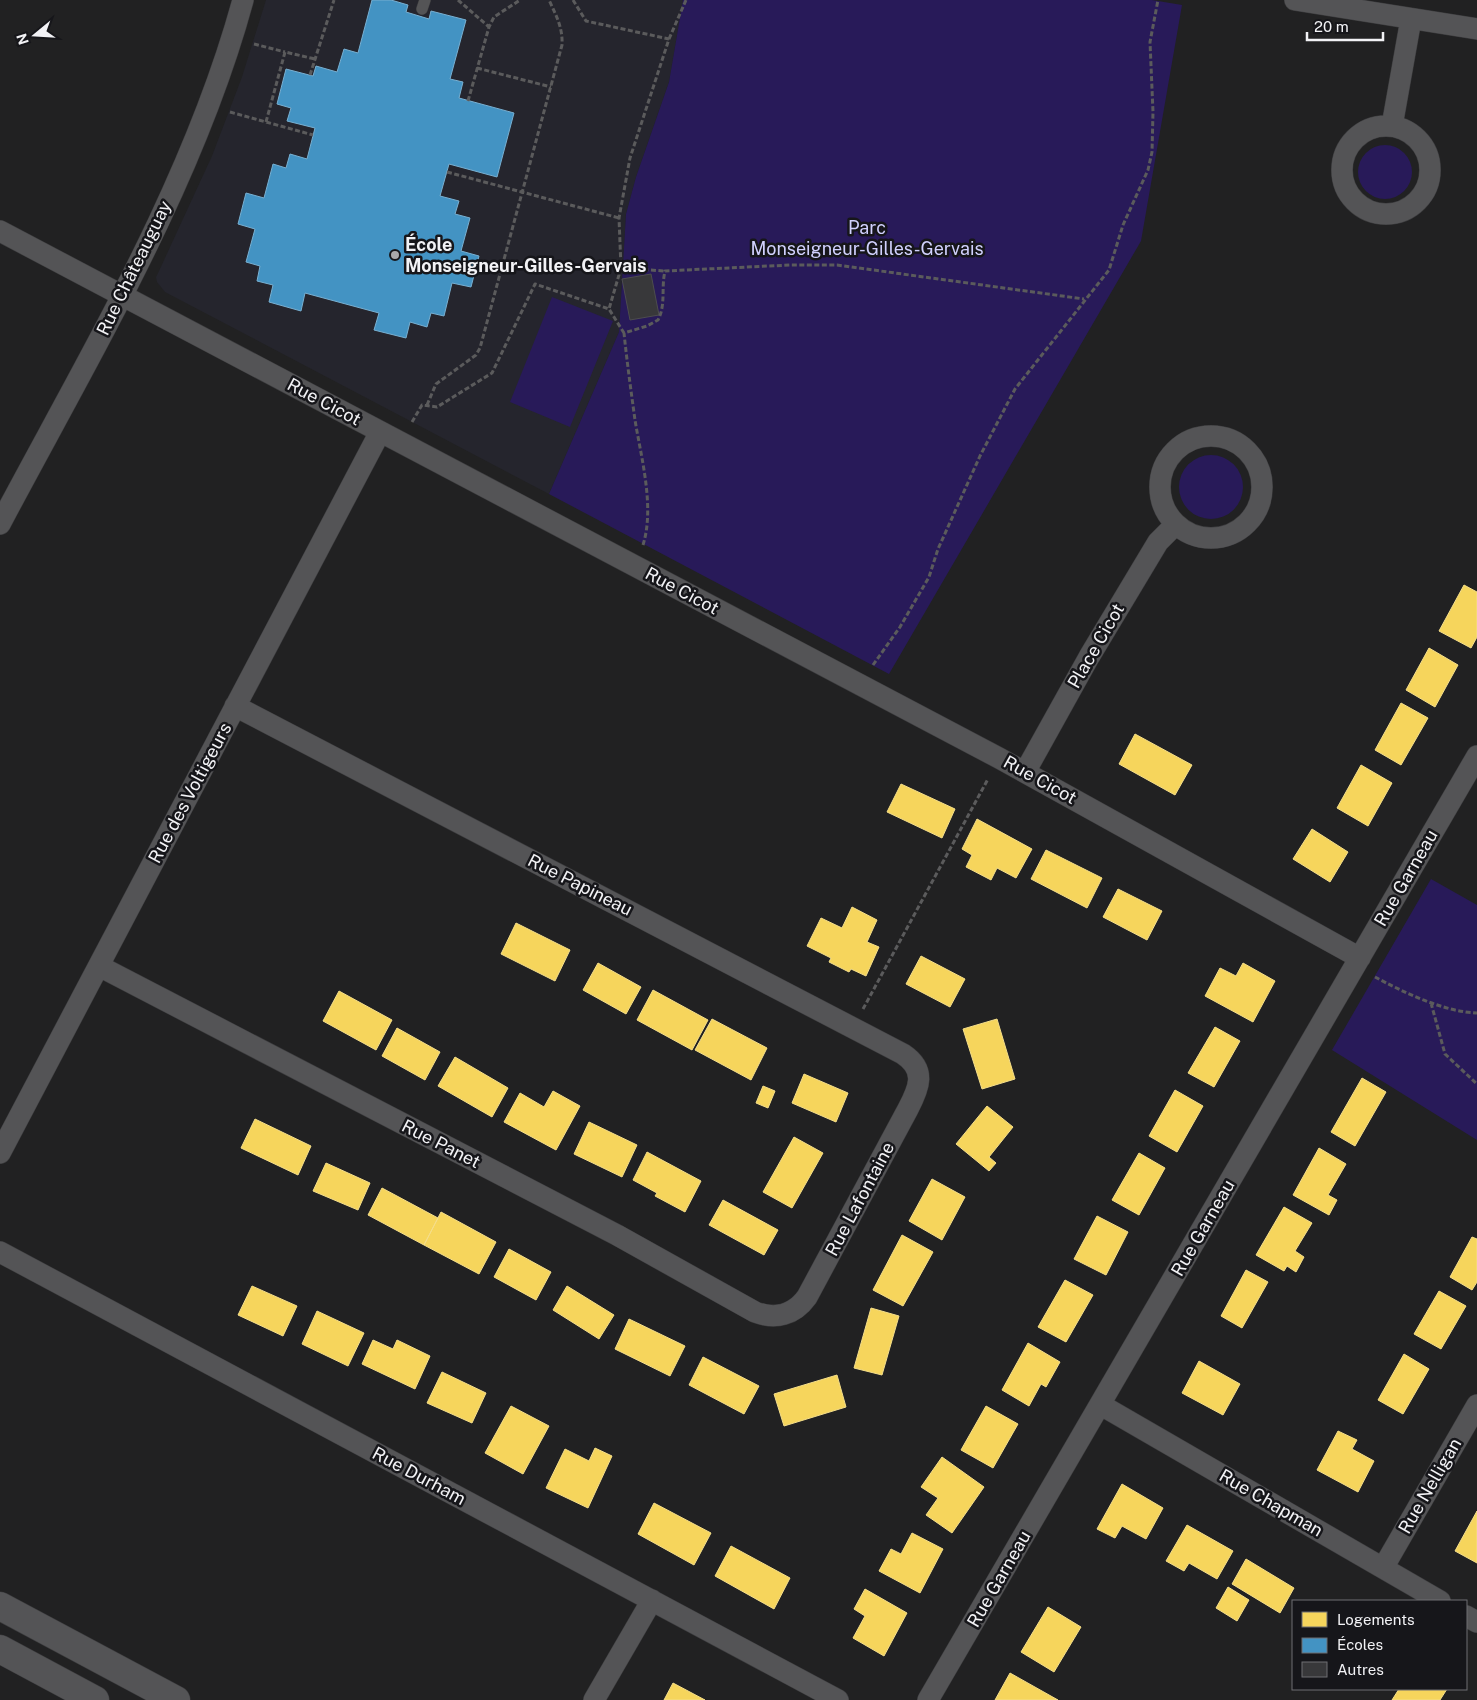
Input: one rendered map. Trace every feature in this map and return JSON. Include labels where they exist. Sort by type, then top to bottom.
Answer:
[{"type":"street","name":"Rue Châteauguay","points":[[0,524],[122,295],[195,142],[215,88],[243,0]]},
{"type":"street","points":[[1294,0],[1477,30]]},
{"type":"street","points":[[1392,126],[1411,19]]},
{"type":"street","points":[[1392,126],[1407,131],[1418,140],[1427,153],[1431,168],[1429,183],[1422,196],[1412,207],[1398,213],[1383,215],[1369,211],[1357,204],[1345,186],[1342,166],[1346,152],[1354,140],[1365,132],[1378,127],[1392,126]]},
{"type":"street","name":"Rue Cicot","points":[[0,231],[1025,772],[1357,963]]},
{"type":"street","name":"Rue des Voltigeurs","points":[[0,1153],[380,432]]},
{"type":"street","points":[[1206,435],[1224,437],[1240,444],[1252,456],[1260,470],[1263,487],[1260,503],[1253,518],[1241,530],[1226,537],[1209,539],[1193,536],[1175,525],[1167,514],[1160,498],[1159,480],[1165,464],[1175,450],[1190,440],[1206,435]]},
{"type":"street","name":"Place Cicot","points":[[1025,772],[1089,657],[1158,542],[1175,525]]},
{"type":"street","name":"Rue Papineau","points":[[235,706],[854,1027],[908,1057],[913,1061],[918,1072]]},
{"type":"street","name":"Rue Garneau","points":[[928,1700],[1477,756]]},
{"type":"street","name":"Rue Panet","points":[[99,966],[618,1236],[755,1312],[770,1316],[784,1315]]},
{"type":"street","name":"Rue Lafontaine","points":[[784,1315],[797,1308],[807,1297],[918,1090],[920,1078],[918,1072]]},
{"type":"street","name":"Rue Durham","points":[[0,1252],[838,1700]]},
{"type":"street","name":"Rue Chapman","points":[[1101,1405],[1438,1600]]},
{"type":"street","name":"Rue Nelligan","points":[[1383,1568],[1477,1405]]},
{"type":"street","points":[[594,1700],[652,1600]]},
{"type":"street","points":[[0,1606],[176,1700]]},
{"type":"street","points":[[0,1649],[95,1700]]},
{"type":"path","points":[[310,75],[334,0]]},
{"type":"path","points":[[458,0],[489,27]]},
{"type":"path","points":[[468,101],[489,27],[494,18],[520,0]]},
{"type":"path","points":[[427,405],[436,384],[476,355],[480,348],[562,45],[563,35],[560,24],[549,0]]},
{"type":"path","points":[[573,0],[586,21],[669,39]]},
{"type":"path","points":[[609,309],[621,268],[619,218],[630,158],[669,39],[686,0]]},
{"type":"path","points":[[871,667],[900,627],[929,577],[938,549],[980,456],[1015,389],[1084,299],[1109,270],[1123,225],[1148,170],[1150,161],[1153,136],[1150,42],[1158,0]]},
{"type":"path","points":[[250,43],[315,59]]},
{"type":"path","points":[[266,122],[285,52]]},
{"type":"path","points":[[477,68],[551,87]]},
{"type":"path","points":[[227,111],[313,135]]},
{"type":"path","points":[[447,172],[619,218]]},
{"type":"path","points":[[621,268],[665,272],[790,265],[837,265],[1084,299]]},
{"type":"path","points":[[624,333],[647,326],[658,320],[663,302],[662,283],[665,272]]},
{"type":"path","points":[[411,424],[422,405],[437,407],[492,373],[535,284],[609,309],[624,333],[632,398],[643,461],[647,502],[645,537],[642,546]]},
{"type":"path","points":[[854,1027],[990,774]]},
{"type":"path","points":[[1357,963],[1414,997],[1466,1012],[1477,1012]]},
{"type":"path","points":[[1431,1002],[1445,1054],[1477,1084]]},
{"type":"shaded area","name":"École Monseigneur-Gilles-Gervais","points":[[266,0],[683,0],[669,82],[636,177],[626,214],[619,332],[549,494],[165,292],[157,282],[156,277],[212,156],[242,77]]},
{"type":"green space","name":"Parc Monseigneur-Gilles-Gervais","points":[[683,0],[1152,0],[1182,5],[1141,241],[889,674],[549,494],[619,332],[626,214],[636,177],[669,82]]},
{"type":"green space","points":[[1385,145],[1395,147],[1404,153],[1410,162],[1412,172],[1410,182],[1404,191],[1395,197],[1385,199],[1375,197],[1366,191],[1360,182],[1358,172],[1360,162],[1366,153],[1375,147]]},
{"type":"green space","points":[[552,297],[613,321],[570,427],[510,402]]},
{"type":"green space","points":[[1211,455],[1229,460],[1234,464],[1238,469],[1243,487],[1238,505],[1234,510],[1229,514],[1211,519],[1193,514],[1188,510],[1184,505],[1179,487],[1184,469],[1188,464],[1193,460]]},
{"type":"green space","points":[[1431,879],[1477,905],[1477,1140],[1332,1050]]},
{"type":"building: Logements","points":[[1464,585],[1477,592],[1477,637],[1471,648],[1439,631]]},
{"type":"building: Logements","points":[[1429,648],[1458,665],[1435,707],[1406,690]]},
{"type":"building: Logements","points":[[1401,703],[1428,718],[1401,765],[1375,750]]},
{"type":"building: Logements","points":[[1135,734],[1192,765],[1175,795],[1119,764]]},
{"type":"building: Logements","points":[[1361,765],[1392,783],[1368,826],[1337,808]]},
{"type":"building: Logements","points":[[901,784],[955,809],[942,838],[887,812]]},
{"type":"building: Logements","points":[[977,819],[1032,849],[1016,878],[997,868],[991,880],[966,867],[972,855],[962,849]]},
{"type":"building: Logements","points":[[1312,829],[1348,852],[1330,882],[1293,859]]},
{"type":"building: Logements","points":[[1046,850],[1102,878],[1087,908],[1031,879]]},
{"type":"building: Logements","points":[[1118,889],[1162,911],[1147,940],[1103,917]]},
{"type":"building: Logements","points":[[852,907],[877,920],[867,942],[879,947],[866,976],[851,969],[849,972],[829,962],[831,958],[807,946],[821,918],[842,928]]},
{"type":"building: Logements","points":[[516,923],[570,950],[555,981],[501,954]]},
{"type":"building: Logements","points":[[921,956],[965,979],[950,1007],[906,984]]},
{"type":"building: Logements","points":[[598,963],[641,987],[626,1014],[583,990]]},
{"type":"building: Logements","points":[[1243,963],[1275,981],[1253,1022],[1205,996],[1220,968],[1236,976]]},
{"type":"building: Logements","points":[[653,990],[708,1020],[692,1050],[637,1020]]},
{"type":"building: Logements","points":[[339,991],[392,1020],[376,1050],[323,1021]]},
{"type":"building: Logements","points":[[712,1019],[767,1048],[751,1080],[695,1050]]},
{"type":"building: Logements","points":[[997,1019],[1015,1079],[982,1089],[963,1029]]},
{"type":"building: Logements","points":[[1215,1027],[1240,1041],[1214,1087],[1188,1073]]},
{"type":"building: Logements","points":[[397,1028],[440,1052],[425,1080],[382,1056]]},
{"type":"building: Logements","points":[[455,1057],[508,1088],[492,1117],[438,1086]]},
{"type":"building: Logements","points":[[804,1074],[848,1093],[836,1122],[792,1103]]},
{"type":"building: Logements","points":[[1362,1078],[1386,1092],[1355,1146],[1331,1132]]},
{"type":"building: Logements","points":[[763,1086],[775,1091],[768,1108],[756,1103]]},
{"type":"building: Logements","points":[[1175,1090],[1203,1106],[1177,1152],[1149,1136]]},
{"type":"building: Logements","points":[[553,1091],[580,1106],[556,1150],[504,1122],[520,1093],[544,1107]]},
{"type":"building: Logements","points":[[987,1106],[1013,1127],[989,1157],[996,1163],[989,1171],[956,1144]]},
{"type":"building: Logements","points":[[255,1119],[311,1146],[298,1175],[241,1148]]},
{"type":"building: Logements","points":[[589,1122],[637,1145],[622,1177],[574,1154]]},
{"type":"building: Logements","points":[[794,1137],[823,1153],[792,1208],[763,1192]]},
{"type":"building: Logements","points":[[1319,1148],[1346,1164],[1328,1195],[1337,1200],[1329,1215],[1293,1195]]},
{"type":"building: Logements","points":[[647,1152],[701,1181],[685,1212],[655,1196],[657,1193],[633,1180]]},
{"type":"building: Logements","points":[[1139,1153],[1165,1168],[1139,1215],[1112,1200]]},
{"type":"building: Logements","points":[[326,1163],[370,1183],[358,1210],[313,1191]]},
{"type":"building: Logements","points":[[932,1179],[965,1197],[942,1240],[909,1221]]},
{"type":"building: Logements","points":[[382,1188],[438,1218],[424,1245],[368,1215]]},
{"type":"building: Logements","points":[[723,1200],[778,1230],[764,1255],[709,1225]]},
{"type":"building: Logements","points":[[1284,1207],[1312,1223],[1295,1251],[1304,1257],[1296,1272],[1287,1266],[1284,1271],[1256,1255]]},
{"type":"building: Logements","points":[[441,1212],[496,1242],[479,1274],[424,1245]]},
{"type":"building: Logements","points":[[1097,1216],[1128,1232],[1106,1275],[1074,1259]]},
{"type":"building: Logements","points":[[902,1235],[933,1252],[903,1306],[873,1290]]},
{"type":"building: Logements","points":[[1472,1237],[1477,1239],[1477,1282],[1472,1290],[1450,1277]]},
{"type":"building: Logements","points":[[509,1249],[551,1272],[536,1300],[494,1277]]},
{"type":"building: Logements","points":[[1246,1270],[1268,1282],[1242,1328],[1221,1316]]},
{"type":"building: Logements","points":[[1065,1280],[1093,1295],[1066,1342],[1038,1327]]},
{"type":"building: Logements","points":[[252,1286],[297,1306],[283,1336],[238,1315]]},
{"type":"building: Logements","points":[[567,1286],[614,1315],[599,1339],[553,1310]]},
{"type":"building: Logements","points":[[1439,1291],[1466,1306],[1441,1349],[1414,1334]]},
{"type":"building: Logements","points":[[871,1308],[899,1316],[882,1375],[854,1368]]},
{"type":"building: Logements","points":[[317,1311],[364,1333],[348,1366],[302,1344]]},
{"type":"building: Logements","points":[[629,1319],[685,1346],[670,1376],[615,1349]]},
{"type":"building: Logements","points":[[373,1340],[393,1349],[397,1340],[430,1356],[415,1389],[362,1364]]},
{"type":"building: Logements","points":[[1028,1343],[1060,1362],[1046,1387],[1041,1384],[1029,1406],[1002,1390]]},
{"type":"building: Logements","points":[[1404,1354],[1429,1369],[1403,1414],[1378,1400]]},
{"type":"building: Logements","points":[[703,1357],[759,1386],[744,1414],[689,1385]]},
{"type":"building: Logements","points":[[1199,1361],[1240,1384],[1223,1415],[1182,1393]]},
{"type":"building: Logements","points":[[442,1372],[486,1393],[472,1423],[427,1403]]},
{"type":"building: Logements","points":[[837,1375],[846,1407],[784,1426],[774,1394]]},
{"type":"building: Logements","points":[[511,1406],[549,1426],[523,1474],[485,1453]]},
{"type":"building: Logements","points":[[986,1406],[1018,1424],[993,1468],[961,1450]]},
{"type":"building: Logements","points":[[1338,1431],[1357,1440],[1352,1449],[1374,1461],[1358,1492],[1317,1470]]},
{"type":"building: Logements","points":[[595,1448],[612,1456],[588,1508],[546,1488],[565,1449],[589,1461]]},
{"type":"building: Logements","points":[[942,1457],[984,1487],[952,1533],[926,1515],[938,1498],[921,1487]]},
{"type":"building: Logements","points":[[1122,1484],[1163,1508],[1146,1539],[1122,1526],[1115,1538],[1097,1529]]},
{"type":"building: Logements","points":[[654,1503],[711,1533],[694,1565],[638,1534]]},
{"type":"building: Logements","points":[[1477,1511],[1477,1563],[1455,1551]]},
{"type":"building: Logements","points":[[1187,1525],[1233,1551],[1217,1579],[1189,1563],[1184,1571],[1166,1561]]},
{"type":"building: Logements","points":[[912,1533],[943,1549],[920,1593],[879,1571],[891,1549],[901,1554]]},
{"type":"building: Logements","points":[[731,1546],[790,1578],[774,1609],[715,1576]]},
{"type":"building: Logements","points":[[1246,1559],[1294,1588],[1280,1613],[1232,1584]]},
{"type":"building: Logements","points":[[1228,1587],[1249,1600],[1237,1621],[1216,1608]]},
{"type":"building: Logements","points":[[865,1589],[907,1613],[884,1656],[853,1638],[865,1616],[854,1609]]},
{"type":"building: Logements","points":[[1048,1607],[1081,1627],[1054,1672],[1021,1652]]},
{"type":"building: Logements","points":[[1010,1673],[1058,1700],[995,1700]]},
{"type":"building: Logements","points":[[673,1683],[705,1700],[664,1700]]},
{"type":"building: Logements","points":[[1398,1690],[1446,1690],[1440,1700],[1392,1700]]},
{"type":"building: Écoles","points":[[372,0],[391,0],[408,5],[406,12],[429,19],[431,11],[466,20],[450,79],[463,82],[459,98],[514,113],[497,177],[449,164],[440,196],[459,201],[455,214],[470,218],[461,251],[479,256],[471,287],[452,283],[444,316],[431,313],[427,327],[410,322],[406,338],[374,330],[379,313],[305,293],[301,311],[269,302],[273,285],[257,281],[260,266],[246,262],[255,229],[238,224],[246,193],[264,198],[273,164],[286,168],[290,154],[307,159],[315,128],[287,121],[291,108],[277,104],[286,69],[313,76],[316,66],[337,72],[344,49],[358,53]]},
{"type":"building: Autres","points":[[651,274],[659,315],[630,320],[622,279]]},
{"type":"place","name":"École Monseigneur-Gilles-Gervais","points":[[395,255]]}]
